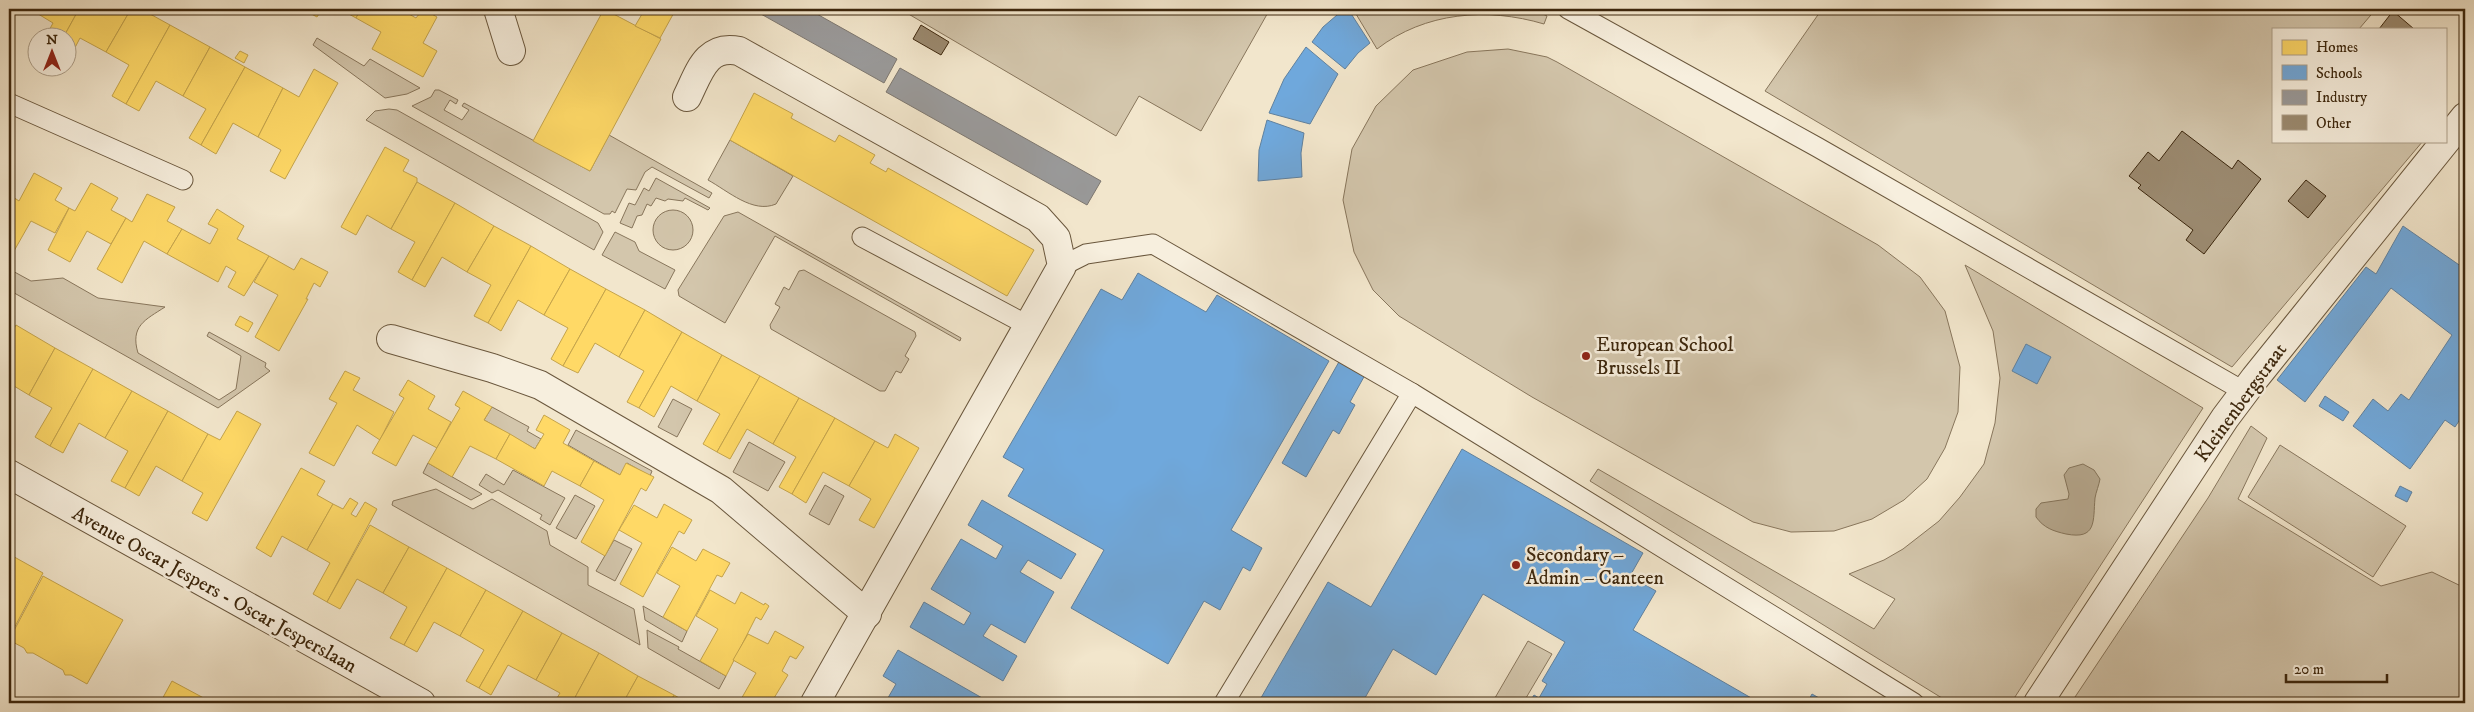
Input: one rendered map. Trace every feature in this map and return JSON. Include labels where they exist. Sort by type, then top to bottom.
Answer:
[{"type":"street","points":[[498,9],[511,51]]},
{"type":"street","points":[[686,97],[705,62],[714,52],[722,50],[739,51],[1038,218],[1056,238],[1062,266],[1030,326],[815,703]]},
{"type":"street","name":"Kleinenbergstraat","points":[[2446,141],[2465,117]]},
{"type":"street","name":"Kleinenbergstraat","points":[[2038,703],[2245,392],[2445,142]]},
{"type":"street","points":[[390,338],[492,368],[540,385],[721,490],[867,614]]},
{"type":"street","name":"Avenue Oscar Jespers - Oscar Jesperslaan","points":[[9,474],[421,703]]},
{"type":"lane","points":[[1568,9],[1817,147],[2245,392]]},
{"type":"lane","points":[[9,103],[183,180]]},
{"type":"lane","points":[[862,237],[1030,326]]},
{"type":"lane","points":[[1062,266],[1086,254],[1152,244],[1412,393],[1914,703]]},
{"type":"lane","points":[[1224,703],[1412,393]]},
{"type":"shaded area","points":[[900,9],[1270,9],[1201,131],[1139,96],[1116,136]]},
{"type":"shaded area","points":[[1353,9],[1533,9],[1547,16],[1544,24],[1501,16],[1479,15],[1457,16],[1436,20],[1415,27],[1377,49]]},
{"type":"shaded area","points":[[1822,9],[2376,9],[2360,28],[2272,28],[2272,142],[2422,142],[2232,367],[1765,91]]},
{"type":"shaded area","points":[[317,38],[364,66],[370,59],[420,88],[407,94],[385,98],[313,45]]},
{"type":"shaded area","points":[[1508,49],[1547,57],[1557,62],[1878,245],[1920,277],[1945,311],[1960,367],[1958,412],[1945,448],[1927,479],[1904,500],[1872,519],[1834,531],[1791,532],[1753,522],[1532,397],[1399,316],[1373,290],[1354,252],[1343,200],[1352,149],[1376,106],[1413,70],[1467,52]]},
{"type":"shaded area","points":[[435,90],[439,90],[458,100],[456,104],[450,100],[444,110],[462,120],[469,110],[462,106],[464,103],[590,171],[609,135],[712,193],[709,198],[652,167],[645,172],[636,190],[627,189],[615,213],[612,211],[610,214],[604,214],[412,106],[431,97]]},
{"type":"shaded area","points":[[397,110],[598,223],[603,232],[594,250],[366,120],[375,111]]},
{"type":"shaded area","points":[[730,140],[793,176],[776,204],[758,206],[750,204],[708,180]]},
{"type":"shaded area","points":[[656,178],[710,208],[708,210],[685,198],[683,201],[668,199],[665,201],[656,198],[651,206],[647,204],[642,215],[637,216],[632,228],[620,223],[629,203],[635,205],[644,188],[649,191]]},
{"type":"shaded area","points":[[677,210],[684,213],[690,219],[693,230],[692,238],[684,247],[677,250],[669,250],[662,247],[654,238],[653,226],[656,219],[665,211]]},
{"type":"shaded area","points":[[738,212],[961,338],[960,341],[775,236],[725,323],[679,296],[678,290],[724,216]]},
{"type":"shaded area","points":[[615,232],[635,242],[639,251],[675,270],[665,289],[602,255]]},
{"type":"shaded area","points":[[1965,265],[2203,408],[2011,703],[1950,703],[1590,481],[1598,469],[1874,629],[1895,599],[1849,574],[1884,560],[1903,549],[1939,521],[1960,497],[1984,464],[1995,423],[2000,378],[1993,331]]},
{"type":"shaded area","points":[[9,269],[31,281],[63,278],[98,298],[165,307],[146,320],[138,330],[136,344],[138,353],[219,400],[236,389],[241,356],[207,336],[209,332],[266,363],[265,367],[270,371],[218,408],[9,290]]},
{"type":"shaded area","points":[[804,270],[915,332],[916,336],[905,356],[909,359],[901,373],[896,371],[885,391],[880,391],[771,329],[770,325],[780,307],[775,304],[784,287],[789,290],[799,271]]},
{"type":"shaded area","points":[[673,399],[692,409],[677,437],[658,427]]},
{"type":"shaded area","points":[[492,407],[529,427],[527,431],[541,439],[535,449],[484,420]]},
{"type":"shaded area","points":[[2251,426],[2267,438],[2238,499],[2381,586],[2432,572],[2465,588],[2465,703],[2071,703],[2208,498]]},
{"type":"shaded area","points":[[576,430],[652,471],[650,476],[627,463],[620,475],[568,445]]},
{"type":"shaded area","points":[[749,442],[785,462],[768,491],[733,472]]},
{"type":"shaded area","points":[[2280,445],[2406,526],[2373,577],[2248,497]]},
{"type":"shaded area","points":[[428,463],[482,494],[471,500],[423,473]]},
{"type":"shaded area","points":[[2083,464],[2094,470],[2100,479],[2091,527],[2083,534],[2076,535],[2061,533],[2042,524],[2036,517],[2036,509],[2041,503],[2068,499],[2069,494],[2064,475],[2069,468]]},
{"type":"shaded area","points":[[513,470],[565,498],[550,525],[540,519],[542,515],[498,490],[492,493],[479,485],[486,474],[504,485]]},
{"type":"shaded area","points":[[825,485],[844,496],[829,525],[809,514]]},
{"type":"shaded area","points":[[436,489],[473,509],[492,499],[547,531],[550,545],[588,567],[588,585],[634,609],[640,645],[392,505],[393,501]]},
{"type":"shaded area","points":[[575,495],[595,506],[576,539],[556,528]]},
{"type":"shaded area","points":[[614,540],[632,549],[615,581],[596,571]]},
{"type":"shaded area","points":[[643,606],[687,631],[682,642],[645,620]]},
{"type":"shaded area","points":[[647,630],[726,676],[719,689],[648,648]]},
{"type":"shaded area","points":[[1528,641],[1552,654],[1523,703],[1492,703]]},
{"type":"building: Homes","points":[[30,9],[79,9],[69,28],[50,28],[53,23]]},
{"type":"building: Homes","points":[[79,9],[131,9],[106,52],[80,38],[78,42],[78,28],[69,28]]},
{"type":"building: Homes","points":[[131,9],[141,9],[170,25],[126,104],[112,96],[129,65],[106,52]]},
{"type":"building: Homes","points":[[302,9],[322,9],[317,17]]},
{"type":"building: Homes","points":[[340,9],[361,9],[356,18]]},
{"type":"building: Homes","points":[[361,9],[400,9],[416,18],[423,9],[437,17],[423,43],[437,51],[423,77],[372,49],[381,32],[356,18]]},
{"type":"building: Homes","points":[[604,9],[661,39],[590,171],[533,141]]},
{"type":"building: Homes","points":[[645,9],[676,9],[660,38],[635,26]]},
{"type":"building: Homes","points":[[170,25],[210,47],[183,96],[156,81],[139,111],[126,104]]},
{"type":"building: Homes","points":[[210,47],[245,67],[201,145],[189,138],[206,109],[183,96]]},
{"type":"building: Homes","points":[[240,51],[248,55],[244,63],[235,58]]},
{"type":"building: Homes","points":[[245,67],[283,88],[258,137],[233,123],[216,154],[201,145]]},
{"type":"building: Homes","points":[[314,69],[338,83],[285,179],[270,171],[281,150],[258,137],[283,88],[299,97]]},
{"type":"building: Homes","points":[[754,93],[793,114],[791,118],[835,142],[839,135],[875,155],[870,163],[886,172],[888,168],[1034,250],[1007,296],[730,140]]},
{"type":"building: Homes","points":[[385,147],[409,160],[403,171],[417,178],[417,182],[391,229],[367,215],[356,235],[341,227]]},
{"type":"building: Homes","points":[[34,173],[62,188],[55,200],[69,208],[55,233],[31,221],[14,251],[9,248],[9,205],[13,197],[19,201]]},
{"type":"building: Homes","points":[[417,182],[455,203],[412,280],[398,272],[415,242],[391,229]]},
{"type":"building: Homes","points":[[91,183],[118,198],[111,210],[126,218],[111,244],[87,231],[70,262],[48,250],[69,208],[75,211]]},
{"type":"building: Homes","points":[[147,194],[175,207],[167,221],[182,229],[167,254],[144,241],[122,283],[97,269],[126,218],[132,222]]},
{"type":"building: Homes","points":[[455,203],[494,226],[467,272],[442,257],[425,287],[412,280]]},
{"type":"building: Homes","points":[[217,209],[244,226],[237,239],[269,256],[244,296],[228,287],[236,272],[226,266],[218,282],[167,254],[182,229],[210,244],[218,229],[208,224]]},
{"type":"building: Homes","points":[[494,226],[531,246],[488,323],[474,316],[491,285],[467,272]]},
{"type":"building: Homes","points":[[531,246],[570,269],[544,315],[518,300],[501,331],[488,323]]},
{"type":"building: Homes","points":[[269,256],[294,270],[301,258],[328,272],[320,287],[314,283],[306,299],[308,299],[279,351],[255,337],[278,295],[254,282]]},
{"type":"building: Homes","points":[[570,269],[606,289],[563,366],[551,359],[568,328],[544,315]]},
{"type":"building: Homes","points":[[606,289],[645,310],[619,357],[595,343],[578,373],[563,366]]},
{"type":"building: Homes","points":[[645,310],[682,332],[639,408],[627,402],[644,371],[619,357]]},
{"type":"building: Homes","points":[[240,316],[253,323],[248,332],[235,325]]},
{"type":"building: Homes","points":[[16,325],[55,348],[29,395],[9,383],[9,338]]},
{"type":"building: Homes","points":[[682,332],[722,355],[697,401],[671,386],[654,417],[639,408]]},
{"type":"building: Homes","points":[[55,348],[93,369],[50,446],[35,437],[52,408],[29,395]]},
{"type":"building: Homes","points":[[722,355],[760,376],[717,452],[703,444],[720,414],[697,401]]},
{"type":"building: Homes","points":[[93,369],[132,391],[105,438],[79,423],[63,453],[50,446]]},
{"type":"building: Homes","points":[[345,371],[360,378],[353,390],[394,412],[380,440],[357,425],[334,466],[309,453],[337,403],[329,399]]},
{"type":"building: Homes","points":[[760,376],[799,398],[773,444],[747,429],[730,459],[717,452]]},
{"type":"building: Homes","points":[[408,380],[435,396],[428,409],[451,422],[437,448],[413,435],[396,466],[372,453],[404,398],[399,395]]},
{"type":"building: Homes","points":[[132,391],[168,411],[125,488],[111,481],[128,451],[105,438]]},
{"type":"building: Homes","points":[[463,391],[492,407],[484,420],[510,434],[496,459],[470,446],[452,477],[428,463],[460,408],[455,405]]},
{"type":"building: Homes","points":[[799,398],[835,418],[792,494],[779,487],[796,457],[773,444]]},
{"type":"building: Homes","points":[[168,411],[208,434],[182,481],[156,466],[139,496],[125,488]]},
{"type":"building: Homes","points":[[237,411],[261,424],[207,521],[192,513],[203,493],[182,481],[208,434],[220,440]]},
{"type":"building: Homes","points":[[544,415],[570,430],[563,443],[594,461],[580,486],[552,471],[544,486],[496,459],[510,434],[535,449],[544,434],[536,430]]},
{"type":"building: Homes","points":[[835,418],[875,441],[849,486],[823,472],[806,503],[792,494]]},
{"type":"building: Homes","points":[[895,434],[919,448],[874,528],[859,520],[871,499],[849,486],[875,441],[888,448]]},
{"type":"building: Homes","points":[[594,461],[620,475],[626,463],[654,477],[646,491],[641,488],[605,556],[581,542],[604,500],[580,486]]},
{"type":"building: Homes","points":[[301,468],[325,481],[317,495],[333,504],[307,550],[282,536],[271,557],[256,548]]},
{"type":"building: Homes","points":[[350,498],[358,503],[351,514],[356,517],[365,502],[377,509],[327,602],[313,594],[330,563],[307,550],[333,504],[343,509]]},
{"type":"building: Homes","points":[[664,504],[692,520],[684,534],[679,531],[643,597],[620,584],[642,543],[619,530],[634,505],[657,518]]},
{"type":"building: Homes","points":[[370,525],[409,547],[383,593],[357,579],[340,609],[327,602]]},
{"type":"building: Homes","points":[[409,547],[447,568],[404,645],[390,638],[407,607],[383,593]]},
{"type":"building: Homes","points":[[672,547],[696,561],[703,549],[730,563],[722,577],[717,575],[687,631],[663,617],[680,586],[657,573]]},
{"type":"building: Homes","points":[[9,554],[43,573],[9,638]]},
{"type":"building: Homes","points":[[447,568],[486,590],[460,636],[434,622],[417,652],[404,645]]},
{"type":"building: Homes","points":[[43,576],[123,620],[87,684],[71,675],[65,675],[63,670],[33,653],[27,653],[24,648],[9,640]]},
{"type":"building: Homes","points":[[486,590],[523,611],[479,688],[466,681],[484,650],[460,636]]},
{"type":"building: Homes","points":[[710,590],[735,604],[741,592],[769,606],[761,620],[756,617],[726,676],[700,661],[718,629],[696,616]]},
{"type":"building: Homes","points":[[523,611],[562,633],[536,680],[508,665],[491,695],[479,688]]},
{"type":"building: Homes","points":[[775,631],[804,647],[796,659],[790,656],[782,671],[788,675],[771,703],[745,703],[740,701],[756,673],[733,660],[748,634],[768,644]]},
{"type":"building: Homes","points":[[562,633],[599,653],[572,703],[554,703],[560,693],[536,680]]},
{"type":"building: Homes","points":[[599,653],[638,676],[623,703],[572,703]]},
{"type":"building: Homes","points":[[638,676],[674,695],[670,703],[623,703]]},
{"type":"building: Homes","points":[[172,681],[213,703],[160,703]]},
{"type":"building: Homes","points":[[674,695],[688,703],[670,703]]},
{"type":"building: Schools","points":[[1344,9],[1348,9],[1370,43],[1358,53],[1345,69],[1312,42],[1323,27]]},
{"type":"building: Schools","points":[[1306,47],[1338,74],[1310,124],[1269,113],[1284,79]]},
{"type":"building: Schools","points":[[1267,120],[1304,133],[1301,153],[1302,177],[1258,181],[1259,150]]},
{"type":"building: Schools","points":[[2403,226],[2465,269],[2465,412],[2455,427],[2445,420],[2410,469],[2353,426],[2373,399],[2388,411],[2401,394],[2409,400],[2452,335],[2391,288],[2305,402],[2277,380],[2366,267],[2376,274]]},
{"type":"building: Schools","points":[[1138,273],[1206,312],[1217,295],[1329,361],[1231,530],[1262,548],[1250,571],[1243,567],[1220,610],[1204,601],[1168,664],[1071,608],[1104,550],[1008,496],[1024,469],[1003,457],[1101,289],[1122,300]]},
{"type":"building: Schools","points":[[2026,344],[2051,357],[2037,384],[2012,371]]},
{"type":"building: Schools","points":[[1340,360],[1365,375],[1350,402],[1355,405],[1339,434],[1333,430],[1306,477],[1282,463]]},
{"type":"building: Schools","points":[[2325,396],[2349,412],[2343,421],[2319,406]]},
{"type":"building: Schools","name":"Secondary – Admin – Canteen","points":[[1462,449],[1643,553],[1630,576],[1656,591],[1633,630],[1760,703],[1529,703],[1534,695],[1539,698],[1547,684],[1542,681],[1565,642],[1483,594],[1436,675],[1393,649],[1362,703],[1258,703],[1328,582],[1371,607]]},
{"type":"building: Schools","points":[[2400,486],[2412,492],[2407,502],[2395,496]]},
{"type":"building: Schools","points":[[982,500],[1076,554],[1061,579],[1028,560],[1020,572],[1054,592],[1025,643],[991,624],[983,636],[1017,656],[1003,681],[910,627],[924,602],[964,625],[971,613],[931,589],[961,539],[996,559],[1003,546],[968,525]]},
{"type":"building: Schools","points":[[898,650],[991,703],[885,703],[896,684],[883,676]]},
{"type":"building: Schools","points":[[1812,694],[1828,703],[1807,703]]},
{"type":"building: Industry","points":[[752,9],[808,9],[897,59],[884,83]]},
{"type":"building: Industry","points":[[900,68],[1101,181],[1087,205],[886,92]]},
{"type":"building: Other","points":[[2393,11],[2413,28],[2380,28]]},
{"type":"building: Other","points":[[921,25],[949,42],[941,55],[913,39]]},
{"type":"building: Other","points":[[2182,131],[2232,169],[2238,160],[2261,179],[2204,254],[2186,240],[2193,230],[2138,188],[2141,185],[2129,176],[2148,152],[2159,161]]},
{"type":"building: Other","points":[[2306,180],[2326,196],[2308,218],[2288,201]]},
{"type":"place","name":"European School Brussels II","points":[[1586,356]]},
{"type":"place","name":"Secondary – Admin – Canteen","points":[[1516,565]]}]
